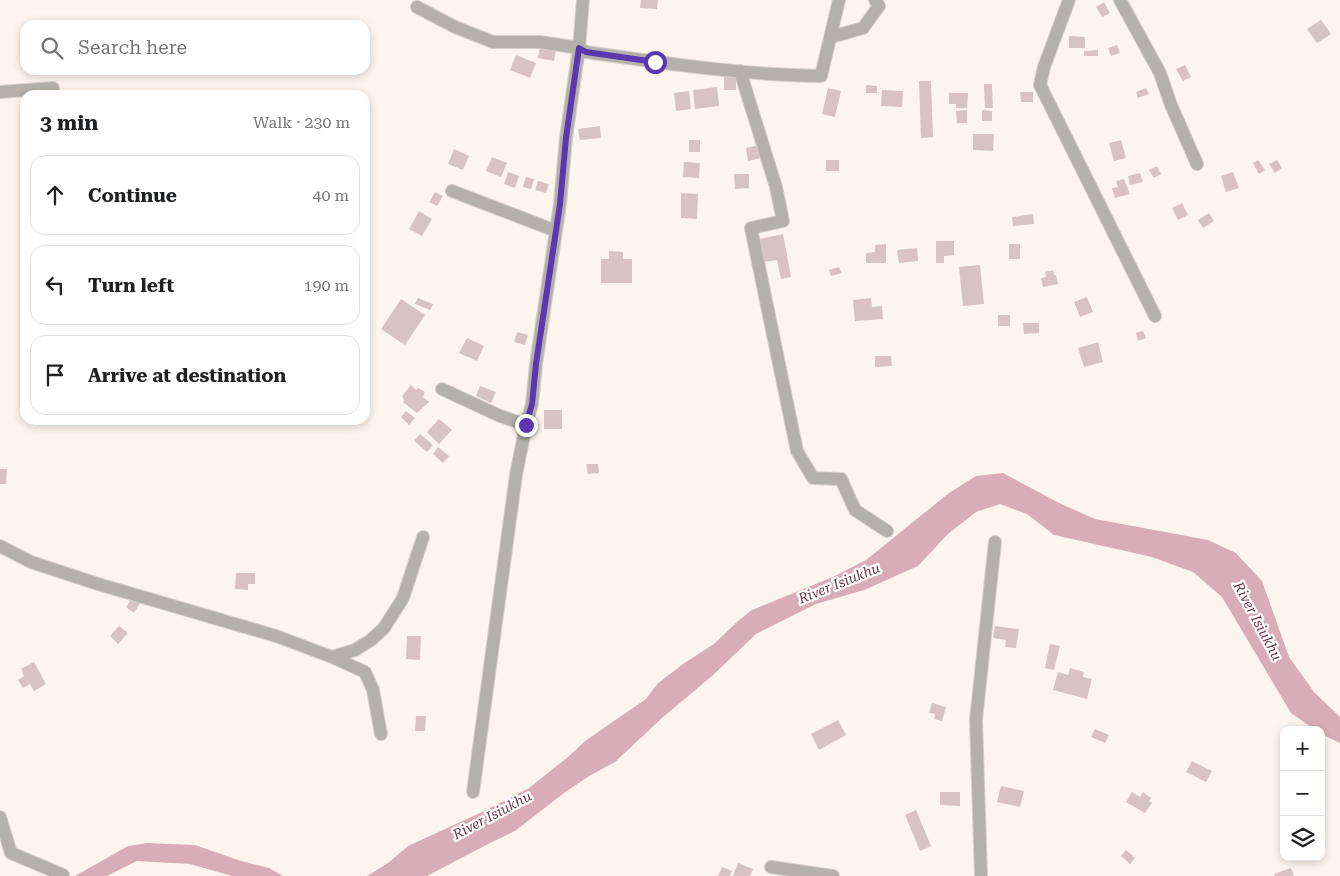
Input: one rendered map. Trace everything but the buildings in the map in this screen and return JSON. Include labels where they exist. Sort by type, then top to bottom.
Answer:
[{"type":"street","points":[[473,792],[516,475],[532,404],[536,364],[560,204],[583,0]]},
{"type":"street","points":[[417,7],[456,27],[494,42],[540,42],[579,48],[586,52],[784,75],[821,76],[839,0]]},
{"type":"street","points":[[830,37],[864,28],[879,6],[875,0]]},
{"type":"street","points":[[1069,0],[1044,67],[1040,85],[1155,316]]},
{"type":"street","points":[[1120,0],[1160,73],[1171,105],[1197,164]]},
{"type":"street","points":[[740,70],[776,187],[783,220],[751,228],[797,451],[813,478],[841,479],[854,510],[887,531]]},
{"type":"street","points":[[26,90],[53,88]]},
{"type":"street","points":[[0,92],[20,90]]},
{"type":"street","points":[[452,190],[556,231]]},
{"type":"street","points":[[442,389],[500,416],[526,425]]},
{"type":"street","points":[[332,657],[355,650],[371,640],[384,628],[402,598],[423,537]]},
{"type":"street","points":[[981,876],[976,720],[995,542]]},
{"type":"street","points":[[0,546],[31,562],[90,582],[276,636],[332,657],[365,672],[373,690],[381,734]]},
{"type":"street","points":[[0,817],[10,853],[63,875]]},
{"type":"street","points":[[771,867],[833,876]]},
{"type":"water","name":"River Isiukhu","points":[[1003,473],[1061,504],[1095,519],[1208,540],[1236,553],[1262,581],[1289,657],[1314,692],[1340,717],[1340,743],[1325,736],[1325,726],[1309,726],[1291,713],[1222,597],[1193,572],[1152,557],[1054,535],[1027,514],[1000,504],[976,512],[948,534],[918,566],[864,590],[816,604],[756,634],[712,676],[662,718],[615,762],[589,776],[564,793],[515,831],[427,876],[367,876],[388,863],[408,846],[529,788],[585,741],[646,699],[657,684],[714,644],[752,610],[835,576],[866,560],[949,493],[976,476]]},
{"type":"water","points":[[147,843],[195,845],[241,861],[269,868],[283,876],[232,876],[190,864],[137,861],[107,876],[75,876],[128,846]]},
{"type":"route","points":[[526,425],[532,404],[536,364],[560,204],[566,138],[579,48],[586,52],[655,62]]}]
